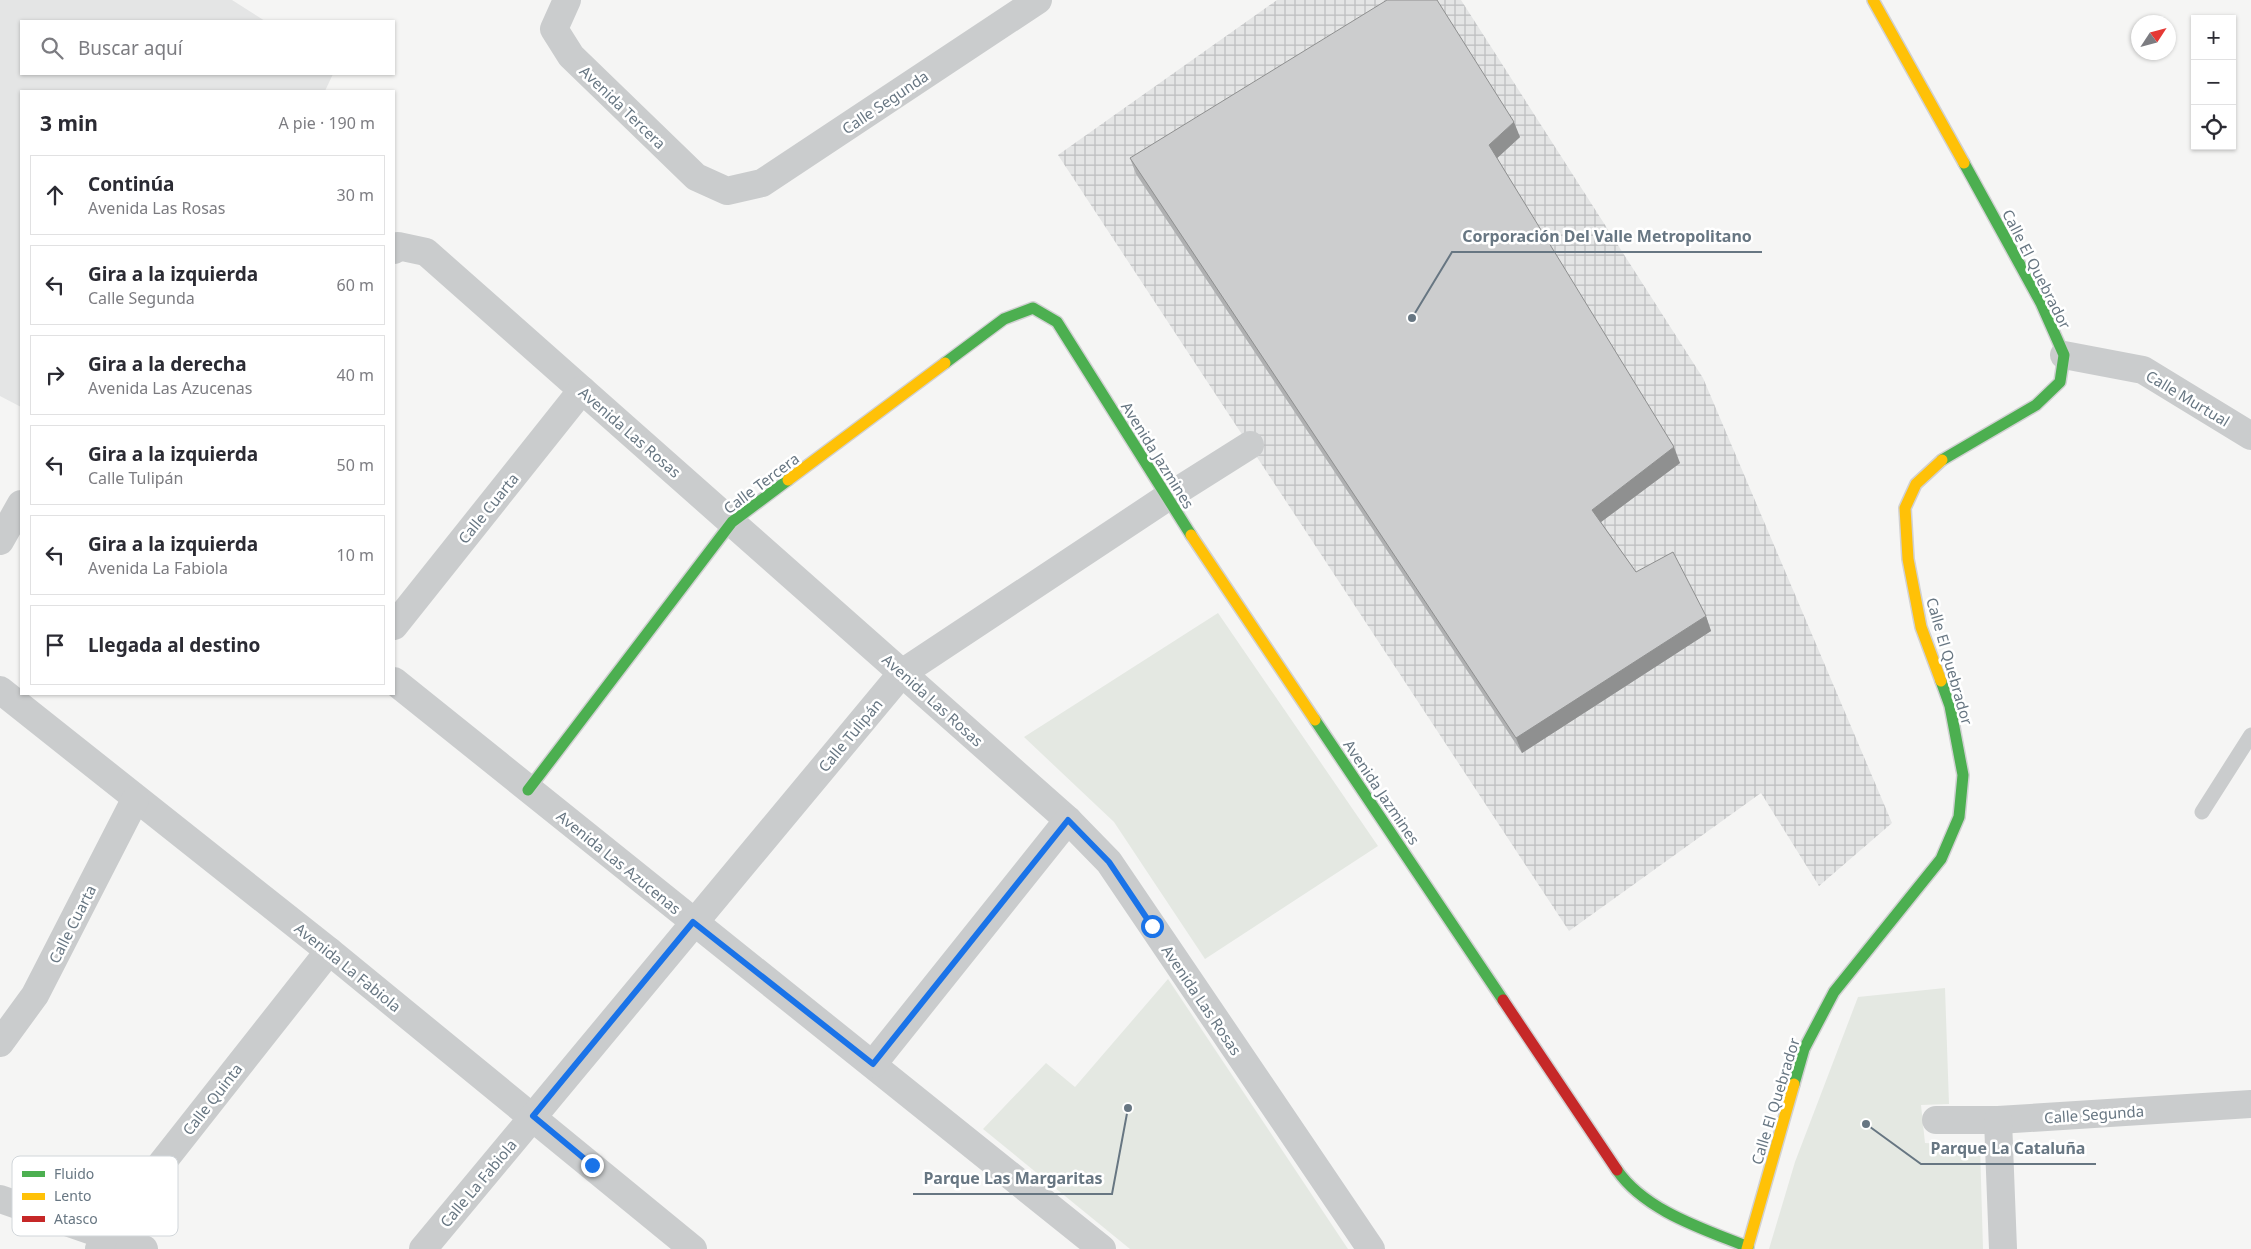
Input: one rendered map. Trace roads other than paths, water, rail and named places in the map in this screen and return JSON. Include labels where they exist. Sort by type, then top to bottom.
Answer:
[{"type":"street","name":"Avenida Tercera","points":[[567,0],[554,29],[571,56],[696,177],[727,191]]},
{"type":"street","name":"Calle Segunda","points":[[727,191],[762,183],[1038,0]]},
{"type":"street","name":"Calle El Quebrador","points":[[1748,1248],[1804,1049],[1834,992],[1941,859],[1959,818],[1963,774],[1950,706],[1921,627],[1908,559],[1905,508],[1916,484],[1937,463],[2036,405],[2060,382],[2064,355],[2042,303],[1874,0]]},
{"type":"street","name":"Avenida Las Rosas","points":[[395,247],[426,252],[1068,820],[1109,862],[1371,1249]]},
{"type":"street","name":"Avenida Jazmines","points":[[1033,308],[1056,322],[1166,498],[1624,1180],[1669,1215],[1748,1248]]},
{"type":"street","name":"Calle Tercera","points":[[528,790],[732,522],[1004,320],[1033,308]]},
{"type":"street","name":"Calle Murtual","points":[[2064,355],[2143,370],[2251,436]]},
{"type":"street","name":"Calle Cuarta","points":[[395,625],[582,390]]},
{"type":"street","name":"Calle Tulipán","points":[[533,1116],[902,673],[1166,498],[1250,445]]},
{"type":"street","points":[[0,541],[20,506]]},
{"type":"street","name":"Avenida Las Azucenas","points":[[395,682],[1102,1249]]},
{"type":"street","name":"Avenida La Fabiola","points":[[0,690],[135,800],[329,951],[533,1116],[693,1249]]},
{"type":"street","name":"Calle Cuarta","points":[[0,1043],[35,995],[135,800]]},
{"type":"street","points":[[873,1064],[1068,820]]},
{"type":"street","name":"Calle Quinta","points":[[169,1156],[329,951]]},
{"type":"street","name":"Calle Segunda","points":[[1936,1120],[1998,1120],[2251,1104]]},
{"type":"street","name":"Calle La Fabiola","points":[[423,1249],[533,1116]]},
{"type":"street","points":[[1998,1120],[2003,1249]]},
{"type":"street","points":[[0,1198],[12,1203]]},
{"type":"street","points":[[88,1236],[102,1242],[144,1249]]},
{"type":"lane","points":[[2202,812],[2251,735]]},
{"type":"place","name":"Corporación Del Valle Metropolitano","points":[[1412,318]]},
{"type":"place","name":"Parque Las Margaritas","points":[[1128,1108]]},
{"type":"place","name":"Parque La Cataluña","points":[[1866,1124]]}]
